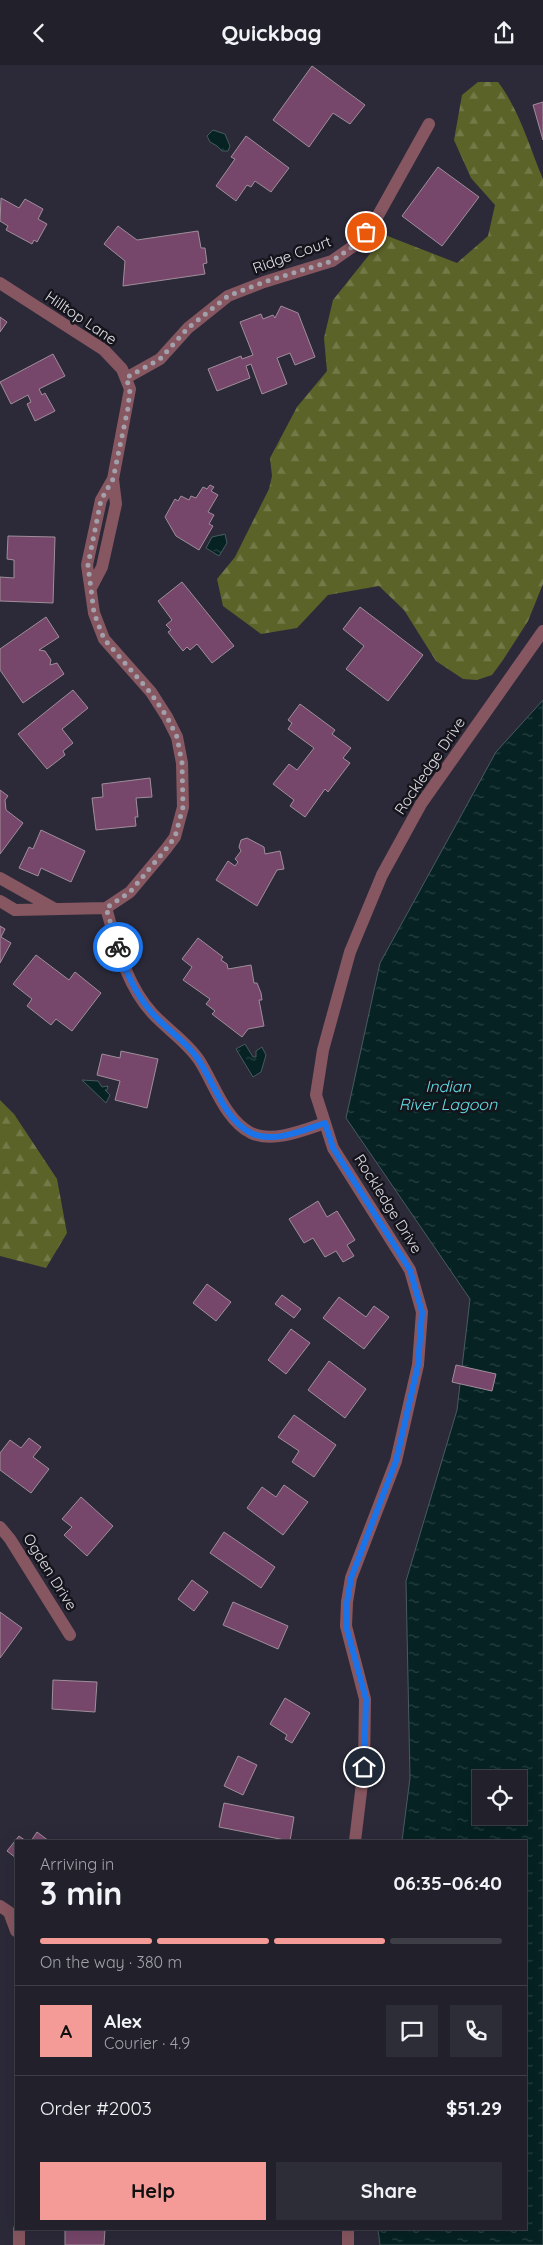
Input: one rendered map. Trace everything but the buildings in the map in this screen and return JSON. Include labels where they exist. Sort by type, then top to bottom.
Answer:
[{"type":"street","name":"Ridge Court","points":[[126,378],[160,359],[188,328],[228,296],[264,282],[332,261],[355,245],[376,219],[429,124]]},
{"type":"street","name":"Hilltop Lane","points":[[0,283],[104,350],[122,369],[130,389],[128,408],[113,479],[116,504],[102,567],[91,589],[94,613],[104,639],[150,692],[167,717],[177,737],[182,763],[183,807],[175,837],[130,892],[106,908]]},
{"type":"street","name":"Rockledge Drive","points":[[355,1840],[364,1767],[366,1699],[346,1626],[347,1602],[351,1578],[396,1461],[418,1365],[422,1312],[410,1270],[333,1148],[316,1095],[323,1050],[350,952],[382,875],[421,804],[543,631]]},
{"type":"street","points":[[0,878],[54,909]]},
{"type":"street","points":[[0,901],[15,910],[106,908],[121,958],[141,997],[153,1014],[185,1043],[198,1058],[222,1101],[237,1122],[252,1133],[274,1137],[325,1123]]},
{"type":"street","name":"Ogden Drive","points":[[0,1527],[10,1539],[70,1635]]},
{"type":"street","points":[[0,1906],[8,1912],[15,1929]]},
{"type":"street","points":[[19,2245],[20,2230]]},
{"type":"street","points":[[348,2230],[348,2245]]},
{"type":"green space","points":[[478,82],[498,82],[506,93],[518,117],[543,179],[543,584],[528,621],[503,660],[492,675],[477,680],[463,679],[436,661],[404,610],[379,586],[328,595],[297,628],[261,634],[223,606],[217,579],[235,557],[269,489],[272,476],[270,458],[297,407],[327,371],[324,338],[333,300],[385,235],[457,263],[488,236],[495,205],[471,178],[454,140],[462,95]]},
{"type":"green space","points":[[0,1100],[14,1114],[57,1179],[67,1233],[46,1268],[0,1256]]},
{"type":"water","points":[[213,130],[225,134],[230,146],[228,151],[222,151],[210,142],[207,136]]},
{"type":"water","points":[[225,534],[227,543],[219,556],[206,548],[212,537]]},
{"type":"water","name":"Indian River Lagoon","points":[[543,700],[543,2245],[380,2245],[378,2230],[527,2230],[527,1840],[402,1840],[410,1778],[406,1581],[457,1410],[470,1299],[346,1118],[380,963],[496,752]]},
{"type":"water","points":[[245,1044],[253,1057],[256,1057],[256,1051],[262,1047],[266,1055],[261,1072],[253,1077],[236,1049]]},
{"type":"water","points":[[82,1080],[98,1081],[102,1087],[108,1086],[107,1090],[105,1090],[110,1095],[106,1103]]},
{"type":"way so far","points":[[118,947],[106,908],[130,892],[166,849],[175,837],[183,807],[182,763],[177,737],[167,717],[150,692],[104,639],[94,613],[88,565],[101,500],[113,479],[128,408],[130,389],[126,378],[160,359],[188,328],[228,296],[264,282],[332,261],[355,245],[366,232]]},
{"type":"route","points":[[118,947],[128,976],[141,997],[153,1014],[185,1043],[198,1058],[222,1101],[237,1122],[252,1133],[274,1137],[325,1123],[333,1148],[410,1270],[422,1312],[418,1365],[396,1461],[351,1578],[347,1602],[346,1626],[366,1699],[364,1767]]}]
